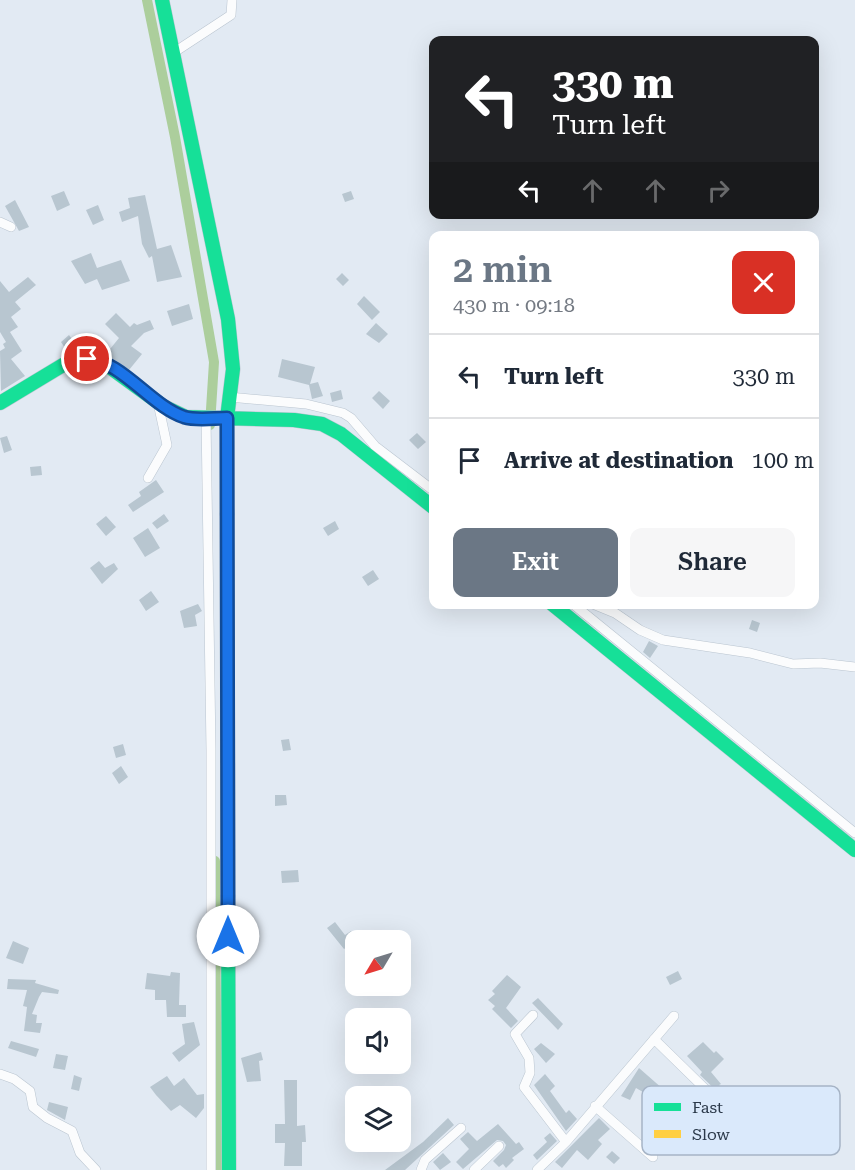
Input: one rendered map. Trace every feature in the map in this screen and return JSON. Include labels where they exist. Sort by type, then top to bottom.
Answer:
[{"type":"street","points":[[162,0],[228,319],[233,369],[229,397],[218,418],[211,698],[211,1170]]},
{"type":"street","points":[[172,53],[231,15],[232,0]]},
{"type":"street","points":[[0,222],[11,227]]},
{"type":"street","points":[[0,403],[62,366],[87,359],[104,363],[158,403],[186,417],[294,420],[322,424],[341,434],[429,504]]},
{"type":"street","points":[[229,397],[306,404],[343,413],[351,418],[375,446],[429,487]]},
{"type":"street","points":[[148,478],[167,445],[158,403]]},
{"type":"street","points":[[218,418],[229,1170]]},
{"type":"street","points":[[558,609],[855,850]]},
{"type":"street","points":[[579,609],[855,833]]},
{"type":"street","points":[[605,609],[646,633],[663,640],[750,653],[793,664],[820,663],[855,667]]},
{"type":"street","points":[[533,1015],[515,1034],[529,1058],[530,1073],[524,1087],[566,1142]]},
{"type":"street","points":[[537,1170],[566,1142],[674,1016]]},
{"type":"street","points":[[654,1039],[702,1086]]},
{"type":"street","points":[[0,1074],[14,1079],[30,1091],[32,1104],[36,1110],[72,1131],[80,1153],[96,1170]]},
{"type":"street","points":[[596,1107],[642,1147]]},
{"type":"street","points":[[421,1170],[425,1160],[461,1128]]},
{"type":"street","points":[[474,1170],[499,1146]]},
{"type":"building","points":[[64,191],[70,205],[57,211],[51,196]]},
{"type":"building","points":[[351,191],[354,199],[345,202],[342,194]]},
{"type":"building","points":[[145,195],[157,249],[171,245],[182,277],[157,282],[152,256],[149,258],[142,244],[138,216],[122,222],[119,212],[130,208],[128,198]]},
{"type":"building","points":[[15,200],[29,227],[19,231],[5,206]]},
{"type":"building","points":[[98,205],[104,220],[93,225],[86,210]]},
{"type":"building","points":[[91,253],[97,268],[121,260],[130,281],[102,290],[97,279],[85,284],[71,261]]},
{"type":"building","points":[[342,273],[349,280],[343,286],[336,279]]},
{"type":"building","points":[[28,277],[36,285],[15,302],[21,309],[11,317],[18,327],[10,332],[22,351],[11,359],[25,376],[1,391],[0,351],[5,348],[3,344],[6,342],[0,332],[0,281],[9,292]]},
{"type":"building","points":[[364,296],[380,312],[372,320],[357,304]]},
{"type":"building","points":[[189,304],[193,319],[172,326],[167,311]]},
{"type":"building","points":[[116,313],[130,327],[134,323],[137,325],[150,320],[154,329],[144,333],[131,346],[142,354],[129,370],[106,354],[119,338],[105,324]]},
{"type":"building","points":[[376,323],[388,334],[379,343],[366,334]]},
{"type":"building","points":[[69,335],[76,345],[67,351],[61,342]]},
{"type":"building","points":[[282,359],[315,367],[310,384],[318,382],[323,396],[312,399],[309,385],[278,377]]},
{"type":"building","points":[[341,390],[343,399],[332,402],[330,393]]},
{"type":"building","points":[[379,391],[390,401],[383,409],[372,398]]},
{"type":"building","points":[[417,433],[426,442],[418,449],[409,440]]},
{"type":"building","points":[[7,436],[12,450],[4,453],[0,438]]},
{"type":"building","points":[[41,466],[42,475],[31,476],[30,467]]},
{"type":"building","points":[[156,480],[164,492],[133,512],[128,505],[141,496],[139,492]]},
{"type":"building","points":[[164,514],[169,521],[157,529],[152,523]]},
{"type":"building","points":[[106,516],[116,527],[106,536],[96,524]]},
{"type":"building","points":[[335,521],[339,529],[328,536],[323,528]]},
{"type":"building","points":[[148,528],[160,548],[145,557],[133,538]]},
{"type":"building","points":[[99,561],[105,568],[114,563],[118,569],[102,584],[90,568]]},
{"type":"building","points":[[373,570],[379,579],[368,586],[362,577]]},
{"type":"building","points":[[151,591],[159,602],[146,611],[139,600]]},
{"type":"building","points":[[198,604],[202,611],[195,615],[197,626],[184,628],[180,611]]},
{"type":"building","points":[[752,620],[760,623],[757,632],[749,629]]},
{"type":"building","points":[[649,641],[658,646],[650,658],[643,652]]},
{"type":"building","points":[[289,739],[291,750],[283,751],[281,740]]},
{"type":"building","points":[[123,744],[126,755],[116,758],[113,747]]},
{"type":"building","points":[[121,766],[128,777],[119,784],[112,773]]},
{"type":"building","points":[[275,795],[286,795],[287,805],[275,806]]},
{"type":"building","points":[[298,870],[299,882],[282,883],[281,871]]},
{"type":"building","points":[[335,922],[345,935],[345,948],[344,949],[327,928]]},
{"type":"building","points":[[13,941],[29,948],[23,964],[6,958]]},
{"type":"building","points":[[678,971],[682,979],[670,985],[666,977]]},
{"type":"building","points":[[171,972],[180,973],[179,1005],[186,1005],[186,1017],[167,1017],[166,1000],[155,1000],[155,990],[145,989],[147,973],[170,976]]},
{"type":"building","points":[[507,975],[521,987],[506,1008],[518,1021],[511,1028],[492,1009],[495,1006],[488,1000],[495,994],[492,991]]},
{"type":"building","points":[[8,979],[36,980],[35,983],[59,990],[58,994],[42,992],[39,997],[32,1014],[37,1015],[36,1023],[42,1023],[40,1033],[24,1031],[27,1007],[23,1006],[27,990],[7,989]]},
{"type":"building","points":[[538,998],[563,1024],[558,1030],[532,1003]]},
{"type":"building","points":[[194,1022],[200,1045],[179,1062],[172,1053],[185,1044],[182,1024]]},
{"type":"building","points":[[11,1041],[39,1049],[36,1057],[8,1048]]},
{"type":"building","points":[[703,1042],[714,1053],[716,1051],[724,1059],[711,1072],[721,1084],[720,1086],[712,1086],[700,1075],[702,1072],[687,1056]]},
{"type":"building","points":[[541,1043],[555,1054],[546,1063],[534,1049]]},
{"type":"building","points":[[261,1052],[263,1060],[259,1061],[261,1081],[247,1082],[241,1058]]},
{"type":"building","points":[[56,1054],[68,1056],[65,1070],[53,1068]]},
{"type":"building","points":[[639,1068],[660,1086],[642,1086],[642,1091],[636,1088],[630,1100],[621,1096]]},
{"type":"building","points":[[545,1074],[555,1086],[550,1091],[566,1113],[569,1110],[577,1119],[566,1131],[534,1085]]},
{"type":"building","points":[[74,1075],[82,1078],[79,1091],[71,1089]]},
{"type":"building","points":[[167,1076],[174,1086],[184,1078],[197,1095],[204,1094],[204,1108],[196,1118],[180,1105],[171,1111],[150,1087]]},
{"type":"building","points":[[284,1080],[297,1080],[297,1126],[305,1125],[306,1142],[302,1142],[302,1166],[284,1166],[285,1143],[275,1143],[275,1124],[285,1124]]},
{"type":"building","points":[[49,1102],[68,1107],[65,1120],[47,1110]]},
{"type":"building","points":[[448,1118],[454,1125],[405,1170],[385,1170],[411,1152]]},
{"type":"building","points":[[599,1118],[610,1129],[598,1140],[602,1144],[588,1160],[577,1150],[562,1168],[555,1162]]},
{"type":"building","points":[[498,1124],[516,1144],[519,1142],[524,1149],[512,1158],[514,1160],[506,1168],[503,1164],[499,1167],[493,1161],[506,1145],[503,1141],[497,1140],[463,1169],[456,1162],[469,1149],[460,1139],[468,1132],[477,1141]]},
{"type":"building","points":[[550,1133],[557,1141],[537,1160],[533,1155],[547,1142],[544,1138]]},
{"type":"building","points":[[612,1151],[620,1158],[614,1164],[606,1157]]},
{"type":"building","points":[[443,1153],[451,1162],[440,1170],[433,1162]]},
{"type":"waterway","points":[[147,0],[175,137],[214,362],[210,425]]},
{"type":"waterway","points":[[215,861],[217,1170]]},
{"type":"traffic: fast","points":[[162,0],[228,319],[233,369],[227,418],[227,514]]},
{"type":"traffic: fast","points":[[0,403],[63,365],[90,360],[104,363],[163,406],[186,417],[294,420],[322,424],[341,434],[429,504]]},
{"type":"traffic: fast","points":[[558,609],[855,850]]},
{"type":"traffic: fast","points":[[228,896],[229,1170]]},
{"type":"traffic: slow","points":[[227,514],[228,896]]},
{"type":"route","points":[[87,359],[104,363],[163,406],[186,417],[227,418],[228,936]]}]
